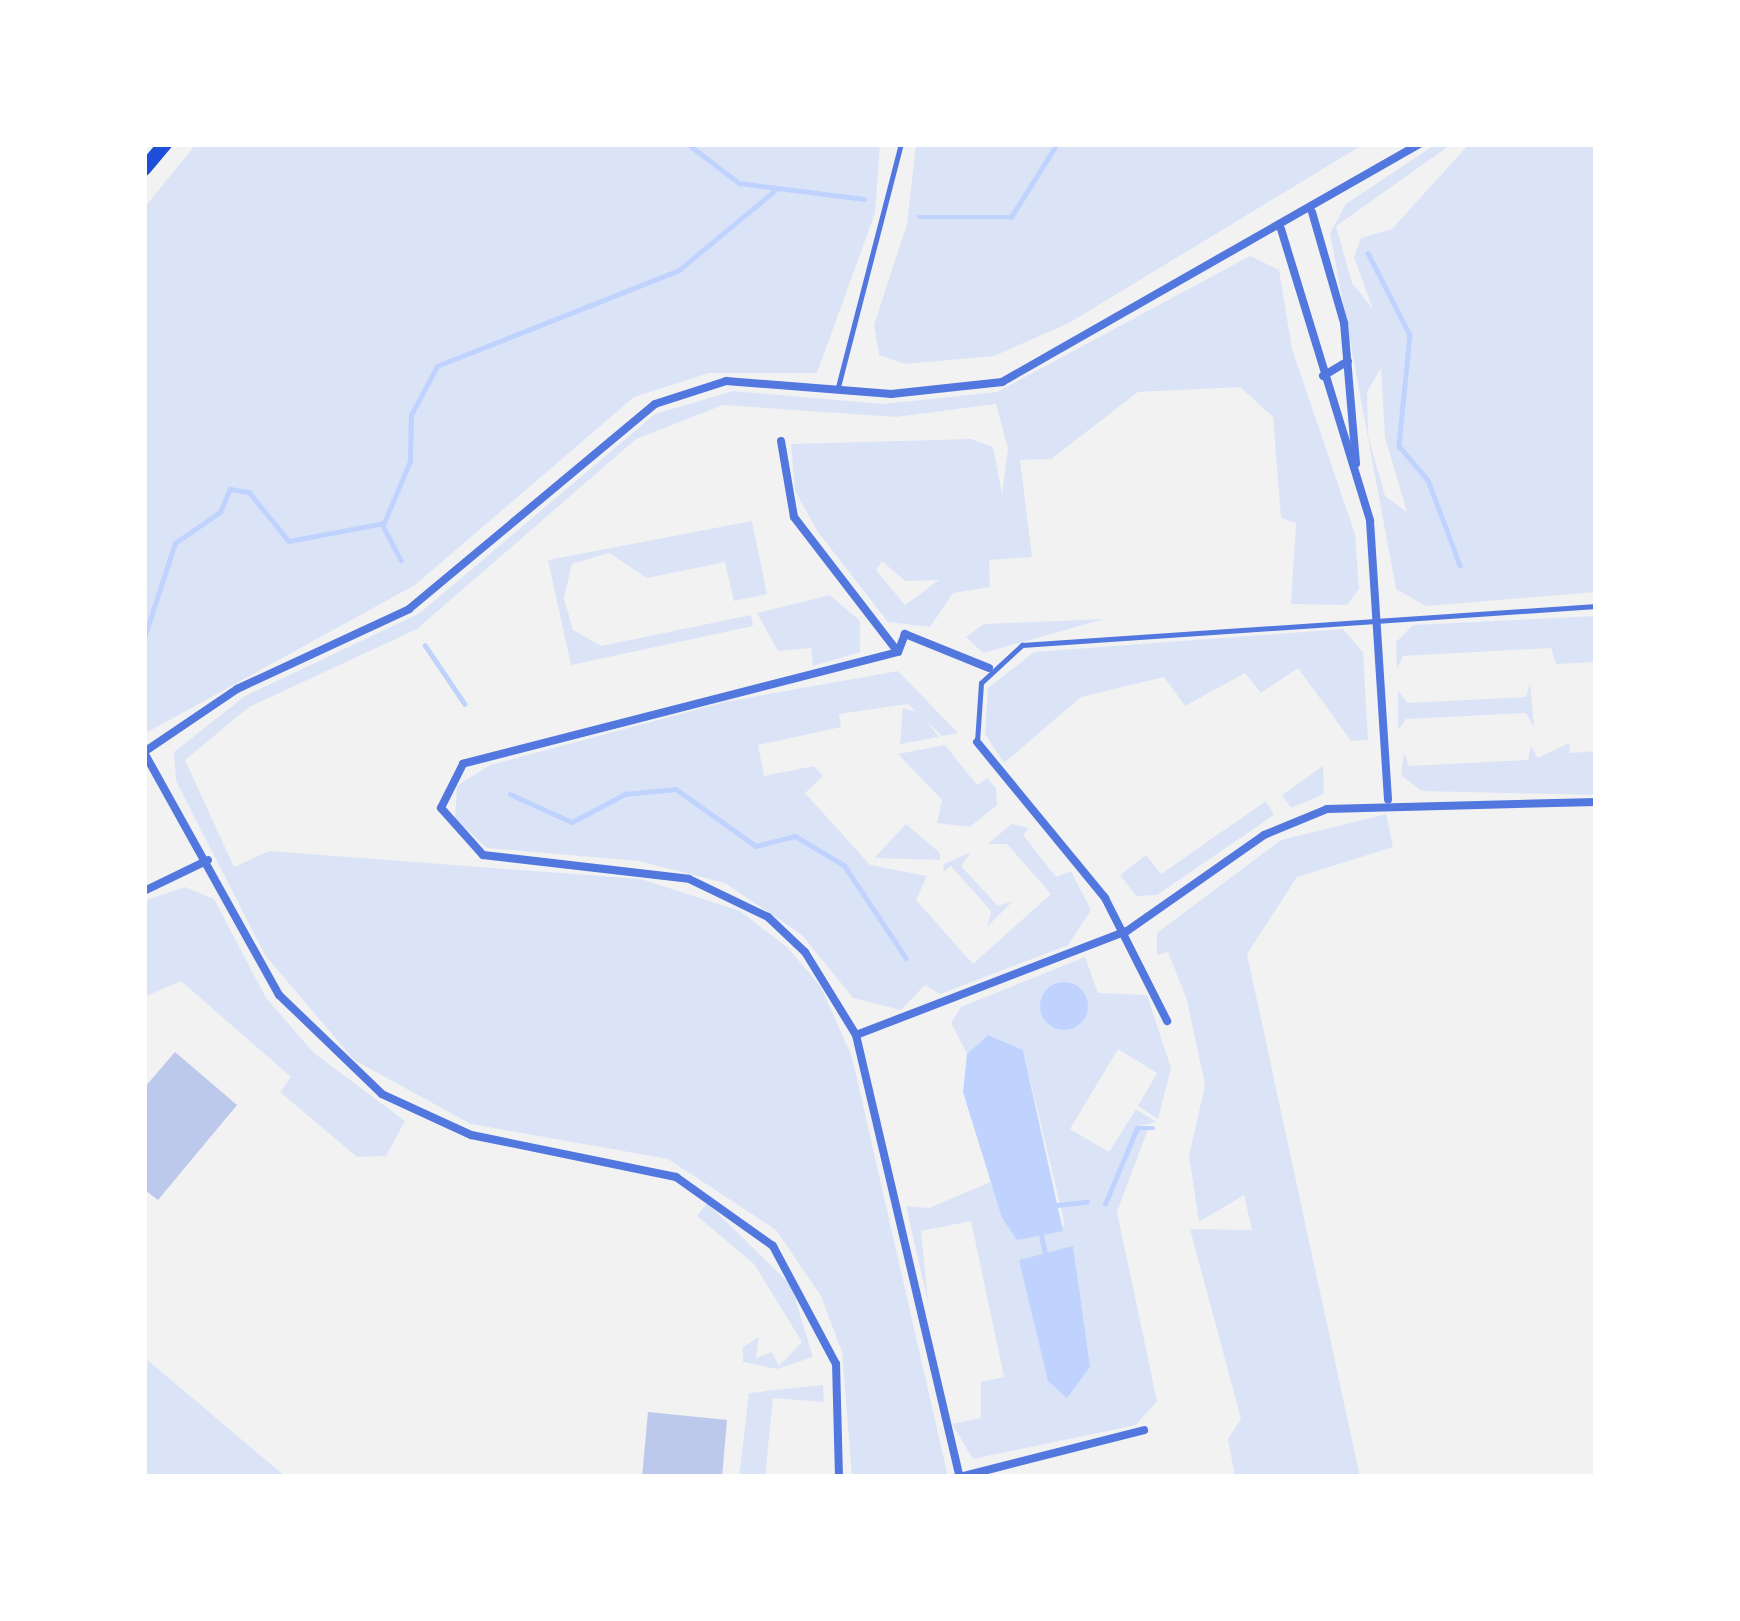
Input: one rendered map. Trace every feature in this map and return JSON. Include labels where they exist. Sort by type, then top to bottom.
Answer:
[{"type":"highway","points":[[144,169],[165,144]]},
{"type":"street","points":[[839,1477],[836,1364],[810,1297],[753,1226],[654,1169],[471,1136],[382,1094],[279,995],[144,752],[237,689],[409,609],[655,404],[726,381],[838,392],[929,393],[1035,370],[1312,212],[1420,144]]},
{"type":"street","points":[[1312,212],[1348,361],[1357,471],[1380,617],[1388,799]]},
{"type":"street","points":[[1281,229],[1357,471]]},
{"type":"street","points":[[1324,376],[1348,361]]},
{"type":"street","points":[[781,441],[794,517],[898,652]]},
{"type":"street","points":[[898,652],[904,634],[920,636],[989,668]]},
{"type":"street","points":[[898,652],[629,716],[449,775],[448,826],[483,855],[653,871],[768,917],[828,982],[856,1035],[960,1477],[1144,1430]]},
{"type":"street","points":[[977,742],[1127,931],[1167,1021]]},
{"type":"street","points":[[856,1035],[1127,931],[1287,823],[1388,799],[1596,802]]},
{"type":"street","points":[[144,891],[208,860]]},
{"type":"lane","points":[[838,392],[901,144]]},
{"type":"lane","points":[[977,742],[973,706],[989,668],[1048,640],[1596,606]]},
{"type":"shaded area","points":[[196,144],[880,144],[875,213],[817,373],[709,373],[634,397],[415,585],[144,734],[144,208]]},
{"type":"shaded area","points":[[916,144],[1364,144],[1069,323],[994,356],[905,364],[879,355],[874,325],[907,224]]},
{"type":"shaded area","points":[[1436,144],[1452,144],[1336,226],[1352,283],[1373,309],[1354,257],[1361,238],[1392,229],[1469,144],[1596,144],[1596,592],[1426,606],[1396,589],[1330,233],[1346,204]],"holes":[[[1381,368],[1385,437],[1407,512],[1385,496],[1368,436],[1367,392]]]},
{"type":"shaded area","points":[[1250,256],[1279,270],[1292,349],[1355,534],[1359,589],[1347,605],[1291,604],[1296,523],[1281,518],[1273,417],[1240,387],[1138,392],[1051,459],[1020,460],[1032,557],[989,560],[990,587],[953,593],[930,627],[888,622],[818,532],[795,491],[791,444],[971,439],[993,447],[1002,494],[1008,449],[996,404],[896,417],[723,405],[636,439],[417,629],[249,707],[185,760],[234,867],[269,851],[641,879],[740,911],[788,948],[821,987],[852,1057],[948,1477],[852,1477],[842,1352],[821,1296],[776,1230],[668,1159],[471,1124],[354,1060],[265,955],[176,781],[174,752],[245,696],[420,613],[655,414],[733,391],[883,404],[997,392]],"holes":[[[882,561],[905,581],[939,580],[905,605],[876,570]]]},
{"type":"shaded area","points":[[752,521],[767,594],[734,601],[725,562],[647,578],[609,553],[572,564],[564,598],[573,630],[601,646],[751,615],[753,626],[571,665],[548,560]]},
{"type":"shaded area","points":[[830,595],[860,621],[860,652],[813,666],[811,648],[778,651],[757,613]]},
{"type":"shaded area","points":[[1596,616],[1596,662],[1556,664],[1551,648],[1403,656],[1397,669],[1396,642],[1413,625]]},
{"type":"shaded area","points":[[1104,619],[983,653],[966,637],[984,624]]},
{"type":"shaded area","points":[[1343,629],[1363,652],[1368,740],[1351,741],[1298,668],[1261,693],[1245,673],[1185,706],[1164,677],[1081,697],[1004,763],[985,734],[988,688],[1034,652]]},
{"type":"shaded area","points":[[898,671],[958,733],[942,736],[908,704],[839,714],[841,727],[758,745],[764,776],[814,766],[823,776],[805,793],[870,865],[927,876],[916,900],[973,964],[1051,894],[1007,844],[988,844],[1011,824],[1029,828],[1023,835],[1056,877],[1071,871],[1091,910],[1068,945],[940,994],[925,985],[901,1010],[853,998],[802,935],[725,883],[638,861],[487,848],[455,819],[457,786],[490,765],[725,702]]},
{"type":"shaded area","points":[[1530,683],[1534,727],[1526,713],[1406,719],[1398,730],[1398,690],[1407,703],[1526,697]]},
{"type":"shaded area","points":[[903,708],[920,713],[939,737],[900,744]]},
{"type":"shaded area","points":[[1569,743],[1570,753],[1596,751],[1596,795],[1421,791],[1401,775],[1404,753],[1409,766],[1528,760],[1531,746],[1538,758]]},
{"type":"shaded area","points":[[945,745],[977,785],[987,778],[996,788],[997,805],[970,827],[937,823],[942,800],[898,754]]},
{"type":"shaded area","points":[[1323,766],[1324,794],[1291,808],[1282,795]]},
{"type":"shaded area","points":[[1266,801],[1274,815],[1157,895],[1136,896],[1120,875],[1146,855],[1161,874]]},
{"type":"shaded area","points":[[1386,814],[1393,847],[1297,877],[1247,954],[1360,1477],[1235,1477],[1228,1439],[1241,1419],[1190,1229],[1252,1230],[1244,1195],[1199,1222],[1189,1156],[1205,1085],[1187,1000],[1168,952],[1157,955],[1157,933],[1281,840]]},
{"type":"shaded area","points":[[906,824],[940,853],[940,860],[874,858]]},
{"type":"shaded area","points":[[971,852],[961,866],[998,906],[1013,901],[987,927],[991,911],[951,866],[943,872],[944,864]]},
{"type":"shaded area","points":[[185,887],[214,899],[266,998],[314,1053],[405,1121],[386,1156],[357,1157],[280,1092],[291,1077],[181,981],[144,997],[144,901]]},
{"type":"shaded area","points":[[1085,957],[1098,993],[1147,995],[1171,1068],[1158,1119],[1138,1106],[1157,1073],[1118,1049],[1070,1129],[1109,1152],[1136,1109],[1156,1122],[1136,1127],[1103,1203],[1137,1129],[1148,1129],[1117,1212],[1157,1401],[1136,1425],[973,1459],[952,1424],[981,1418],[981,1382],[1004,1377],[971,1221],[921,1231],[928,1302],[906,1206],[929,1208],[993,1181],[1017,1240],[1065,1225],[1023,1050],[988,1035],[967,1054],[951,1023],[961,1007]]},
{"type":"shaded area","points":[[707,1203],[791,1285],[813,1357],[777,1369],[743,1362],[743,1347],[759,1337],[756,1358],[772,1352],[779,1366],[802,1342],[754,1264],[697,1216]]},
{"type":"shaded area","points":[[144,1357],[286,1477],[144,1477]]},
{"type":"shaded area","points":[[823,1385],[824,1402],[773,1398],[765,1477],[739,1477],[749,1393]]},
{"type":"water","points":[[1064,982],[1081,989],[1088,1006],[1081,1023],[1064,1030],[1047,1023],[1040,1006],[1047,989]]},
{"type":"water","points":[[988,1035],[1023,1050],[1063,1231],[1017,1240],[1002,1218],[963,1092],[967,1054]]},
{"type":"water","points":[[1073,1246],[1090,1367],[1067,1398],[1048,1381],[1019,1260]]},
{"type":"building","points":[[175,1052],[237,1105],[158,1200],[145,1190],[144,1088]]},
{"type":"building","points":[[648,1412],[727,1420],[722,1477],[642,1477]]},
{"type":"waterway","points":[[688,144],[739,183],[864,199]]},
{"type":"waterway","points":[[919,217],[1011,217],[1057,144]]},
{"type":"waterway","points":[[144,638],[175,543],[220,512],[230,489],[249,492],[289,541],[384,523],[410,461],[411,415],[437,366],[679,270],[774,191]]},
{"type":"waterway","points":[[1368,253],[1410,335],[1399,446],[1428,480],[1460,565]]},
{"type":"waterway","points":[[382,524],[401,560]]},
{"type":"waterway","points":[[425,645],[465,704]]},
{"type":"waterway","points":[[510,794],[572,822],[625,794],[676,789],[756,846],[795,836],[844,865],[906,958]]},
{"type":"waterway","points":[[1105,1204],[1137,1128],[1153,1128]]},
{"type":"waterway","points":[[1057,1205],[1087,1202]]},
{"type":"waterway","points":[[1041,1233],[1046,1257]]}]
